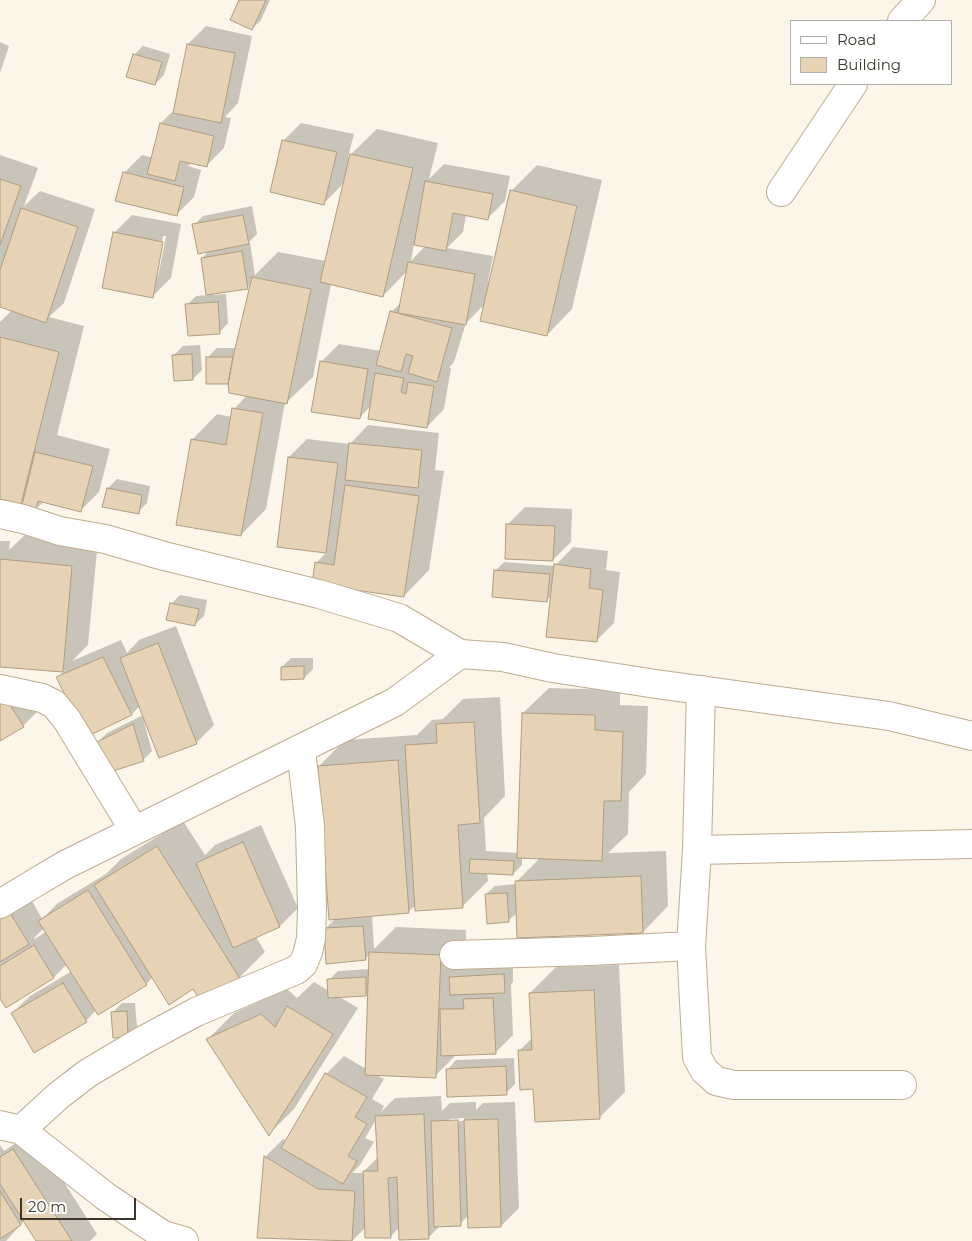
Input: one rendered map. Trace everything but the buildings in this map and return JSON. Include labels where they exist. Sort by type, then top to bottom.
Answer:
[{"type":"street","points":[[903,20],[921,0]]},
{"type":"street","points":[[781,192],[852,85]]},
{"type":"street","points":[[0,514],[23,518],[60,531],[105,539],[164,556],[320,594],[399,618],[460,654],[503,657],[553,668],[889,716],[972,736]]},
{"type":"street","points":[[0,904],[38,880],[134,830],[301,750],[395,702],[460,654]]},
{"type":"street","points":[[0,690],[42,698],[54,704],[67,720],[134,830]]},
{"type":"street","points":[[701,690],[697,850],[691,946],[697,1057],[704,1070],[716,1081],[734,1085],[902,1085]]},
{"type":"street","points":[[184,1241],[163,1235],[11,1128],[88,1073],[142,1041],[196,1012],[296,970],[303,964],[311,938],[312,900],[310,827],[301,750]]},
{"type":"street","points":[[697,850],[972,844]]},
{"type":"street","points":[[454,955],[691,946]]}]
